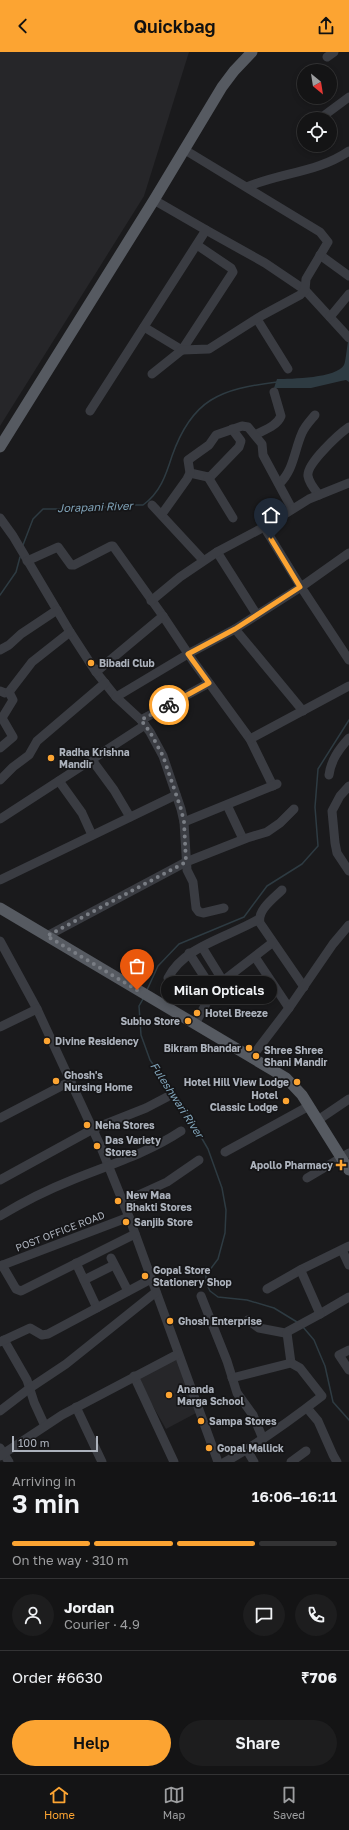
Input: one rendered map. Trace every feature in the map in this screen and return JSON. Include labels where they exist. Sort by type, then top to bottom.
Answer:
[{"type":"main road","points":[[0,447],[228,79],[252,52]]},
{"type":"main road","points":[[0,908],[290,1082],[345,1155],[349,1170]]},
{"type":"street","points":[[329,112],[349,97]]},
{"type":"street","points":[[144,327],[182,350],[209,349],[261,316],[300,295],[305,290],[306,279],[328,242],[320,232],[185,150]]},
{"type":"street","points":[[247,187],[259,182],[315,167],[348,153]]},
{"type":"street","points":[[154,200],[265,264],[305,290],[346,335]]},
{"type":"street","points":[[90,411],[206,230]]},
{"type":"street","points":[[152,374],[182,350],[233,272],[231,268],[197,245]]},
{"type":"street","points":[[320,255],[349,276]]},
{"type":"street","points":[[330,317],[349,294]]},
{"type":"street","points":[[257,319],[288,369]]},
{"type":"street","points":[[255,435],[273,426],[280,420],[281,416],[274,392]]},
{"type":"street","points":[[279,484],[290,470],[301,434],[315,415]]},
{"type":"street","points":[[162,514],[171,504],[190,473],[188,460],[209,444],[216,435],[246,426],[262,444],[263,454],[292,509]]},
{"type":"street","points":[[319,495],[309,479],[308,472],[322,451],[349,427]]},
{"type":"street","points":[[208,477],[241,444],[239,438],[232,429]]},
{"type":"street","points":[[190,473],[208,477],[233,518]]},
{"type":"street","points":[[151,600],[203,560],[264,527],[292,509],[319,495],[349,483]]},
{"type":"street","points":[[152,505],[162,514],[203,560]]},
{"type":"street","points":[[0,518],[13,536],[70,632],[96,672],[116,698],[143,722],[163,756],[184,822],[187,870],[193,882],[196,908],[199,912],[203,913],[224,908]]},
{"type":"street","points":[[264,527],[300,587],[349,660]]},
{"type":"street","points":[[27,560],[58,547],[69,563],[74,565],[110,546],[113,546],[188,654],[250,739],[275,785],[184,822]]},
{"type":"street","points":[[217,552],[257,615]]},
{"type":"street","points":[[116,698],[188,654],[235,629],[349,553]]},
{"type":"street","points":[[0,650],[57,610]]},
{"type":"street","points":[[96,672],[163,616]]},
{"type":"street","points":[[235,629],[303,710]]},
{"type":"street","points":[[0,748],[13,737],[2,718],[12,700],[4,692],[32,662],[70,632]]},
{"type":"street","points":[[0,780],[29,755],[37,741],[105,683]]},
{"type":"street","points":[[0,819],[92,760],[143,722],[209,683]]},
{"type":"street","points":[[250,739],[349,686]]},
{"type":"street","points":[[329,775],[330,765],[336,754],[349,738]]},
{"type":"street","points":[[92,760],[114,790],[130,817]]},
{"type":"street","points":[[59,781],[82,813],[92,835]]},
{"type":"street","points":[[349,786],[340,796],[332,811],[337,853],[349,871]]},
{"type":"street","points":[[0,880],[176,794]]},
{"type":"street","points":[[227,805],[243,839]]},
{"type":"street","points":[[47,936],[186,862],[243,839],[267,832],[280,823],[294,809]]},
{"type":"street","points":[[168,978],[173,968],[189,953],[259,919],[266,906],[282,890]]},
{"type":"street","points":[[259,919],[272,943],[304,987]]},
{"type":"street","points":[[251,1058],[290,1008],[333,944],[348,931]]},
{"type":"street","points":[[195,1024],[213,990],[223,980],[272,943]]},
{"type":"street","points":[[1,946],[37,1009],[93,1129],[129,1217],[218,1462]]},
{"type":"street","points":[[202,946],[223,980]]},
{"type":"street","points":[[189,953],[213,990]]},
{"type":"street","points":[[255,957],[290,1008]]},
{"type":"street","points":[[0,1027],[37,1009]]},
{"type":"street","points":[[0,1118],[71,1081]]},
{"type":"street","points":[[0,1180],[93,1129],[146,1108],[167,1097]]},
{"type":"street","points":[[318,1120],[349,1099]]},
{"type":"street","points":[[226,1152],[309,1106]]},
{"type":"street","points":[[0,1216],[37,1195],[152,1149],[181,1131]]},
{"type":"street","points":[[307,1178],[345,1155]]},
{"type":"street","points":[[123,1202],[167,1182],[199,1160]]},
{"type":"street","name":"POST OFFICE ROAD","points":[[1,1266],[129,1217]]},
{"type":"street","points":[[1,1266],[18,1291],[25,1290],[135,1234]]},
{"type":"street","points":[[267,1289],[346,1248],[349,1265]]},
{"type":"street","points":[[84,1280],[113,1261],[128,1291]]},
{"type":"street","points":[[76,1264],[97,1308]]},
{"type":"street","points":[[301,1271],[320,1314]]},
{"type":"street","points":[[45,1426],[34,1402],[30,1388],[2,1341],[30,1328],[42,1334],[48,1334],[151,1279]]},
{"type":"street","points":[[0,1411],[30,1388],[66,1364],[156,1292]]},
{"type":"street","points":[[201,1296],[227,1361],[237,1393],[256,1419],[263,1439]]},
{"type":"street","points":[[248,1320],[259,1328],[287,1333],[349,1297]]},
{"type":"street","points":[[287,1333],[291,1363]]},
{"type":"street","points":[[349,1350],[339,1355],[349,1370]]},
{"type":"street","points":[[9,1462],[1,1452],[76,1408],[178,1354]]},
{"type":"street","points":[[225,1462],[247,1450],[308,1408],[322,1396],[300,1368],[291,1363],[232,1378]]},
{"type":"street","points":[[134,1376],[174,1462]]},
{"type":"street","points":[[76,1408],[102,1462]]},
{"type":"street","points":[[308,1408],[318,1421],[331,1452],[337,1462]]},
{"type":"street","points":[[247,1450],[254,1462]]},
{"type":"street","points":[[291,1462],[306,1451]]},
{"type":"shaded area","points":[[0,52],[189,52],[144,196],[0,426]]},
{"type":"shaded area","points":[[349,337],[349,382],[346,380],[311,388],[274,388],[277,379],[313,377],[333,373],[340,369],[345,363]]},
{"type":"shaded area","name":"Ananda Marga School","points":[[177,1358],[198,1412],[166,1429],[137,1378]]},
{"type":"waterway","name":"Jorapani River","points":[[23,545],[33,519],[43,509],[89,509],[124,505],[143,505],[154,495],[162,483],[180,437],[189,421],[199,409],[224,393],[239,388],[277,382]]},
{"type":"waterway","name":"Jorapani River","points":[[0,595],[16,572],[20,557]]},
{"type":"waterway","name":"Fuleshwari River","points":[[147,990],[158,966],[179,944],[244,917],[267,886],[302,864],[318,846],[315,807],[318,769],[349,720]]},
{"type":"waterway","name":"Fuleshwari River","points":[[143,999],[139,1006],[141,1035],[150,1060],[186,1111],[208,1149],[222,1188],[226,1210],[225,1233],[218,1259],[206,1275],[206,1283],[210,1291],[218,1297],[247,1300],[274,1308],[297,1322]]},
{"type":"waterway","name":"Fuleshwari River","points":[[303,1327],[314,1340],[325,1366],[333,1402],[349,1420]]},
{"type":"way so far","points":[[137,990],[47,936],[186,862],[184,822],[181,809],[163,756],[150,732],[141,720],[169,705]]},
{"type":"place","name":"Bibadi Club","points":[[91,663]]},
{"type":"place","name":"Radha Krishna Mandir","points":[[51,758]]},
{"type":"place","name":"Milan Opticals","points":[[137,990]]},
{"type":"place","name":"Hotel Breeze","points":[[197,1013]]},
{"type":"place","name":"Subho Store","points":[[188,1021]]},
{"type":"place","name":"Divine Residency","points":[[47,1041]]},
{"type":"place","name":"Bikram Bhandar","points":[[249,1048]]},
{"type":"place","name":"Shree Shree Shani Mandir","points":[[256,1056]]},
{"type":"place","name":"Ghosh's Nursing Home","points":[[56,1081]]},
{"type":"place","name":"Hotel Hill View Lodge","points":[[297,1082]]},
{"type":"place","name":"Hotel Classic Lodge","points":[[286,1101]]},
{"type":"place","name":"Neha Stores","points":[[87,1125]]},
{"type":"place","name":"Das Variety Stores","points":[[97,1146]]},
{"type":"place","name":"Apollo Pharmacy","points":[[341,1165]]},
{"type":"place","name":"New Maa Bhakti Stores","points":[[118,1201]]},
{"type":"place","name":"Sanjib Store","points":[[126,1222]]},
{"type":"place","name":"Gopal Store Stationery Shop","points":[[145,1276]]},
{"type":"place","name":"Ghosh Enterprise","points":[[170,1321]]},
{"type":"place","name":"Ananda Marga School","points":[[169,1395]]},
{"type":"place","name":"Sampa Stores","points":[[201,1421]]},
{"type":"place","name":"Gopal Mallick","points":[[209,1448]]},
{"type":"route","points":[[169,705],[209,683],[188,654],[235,629],[300,587],[271,539]]}]
